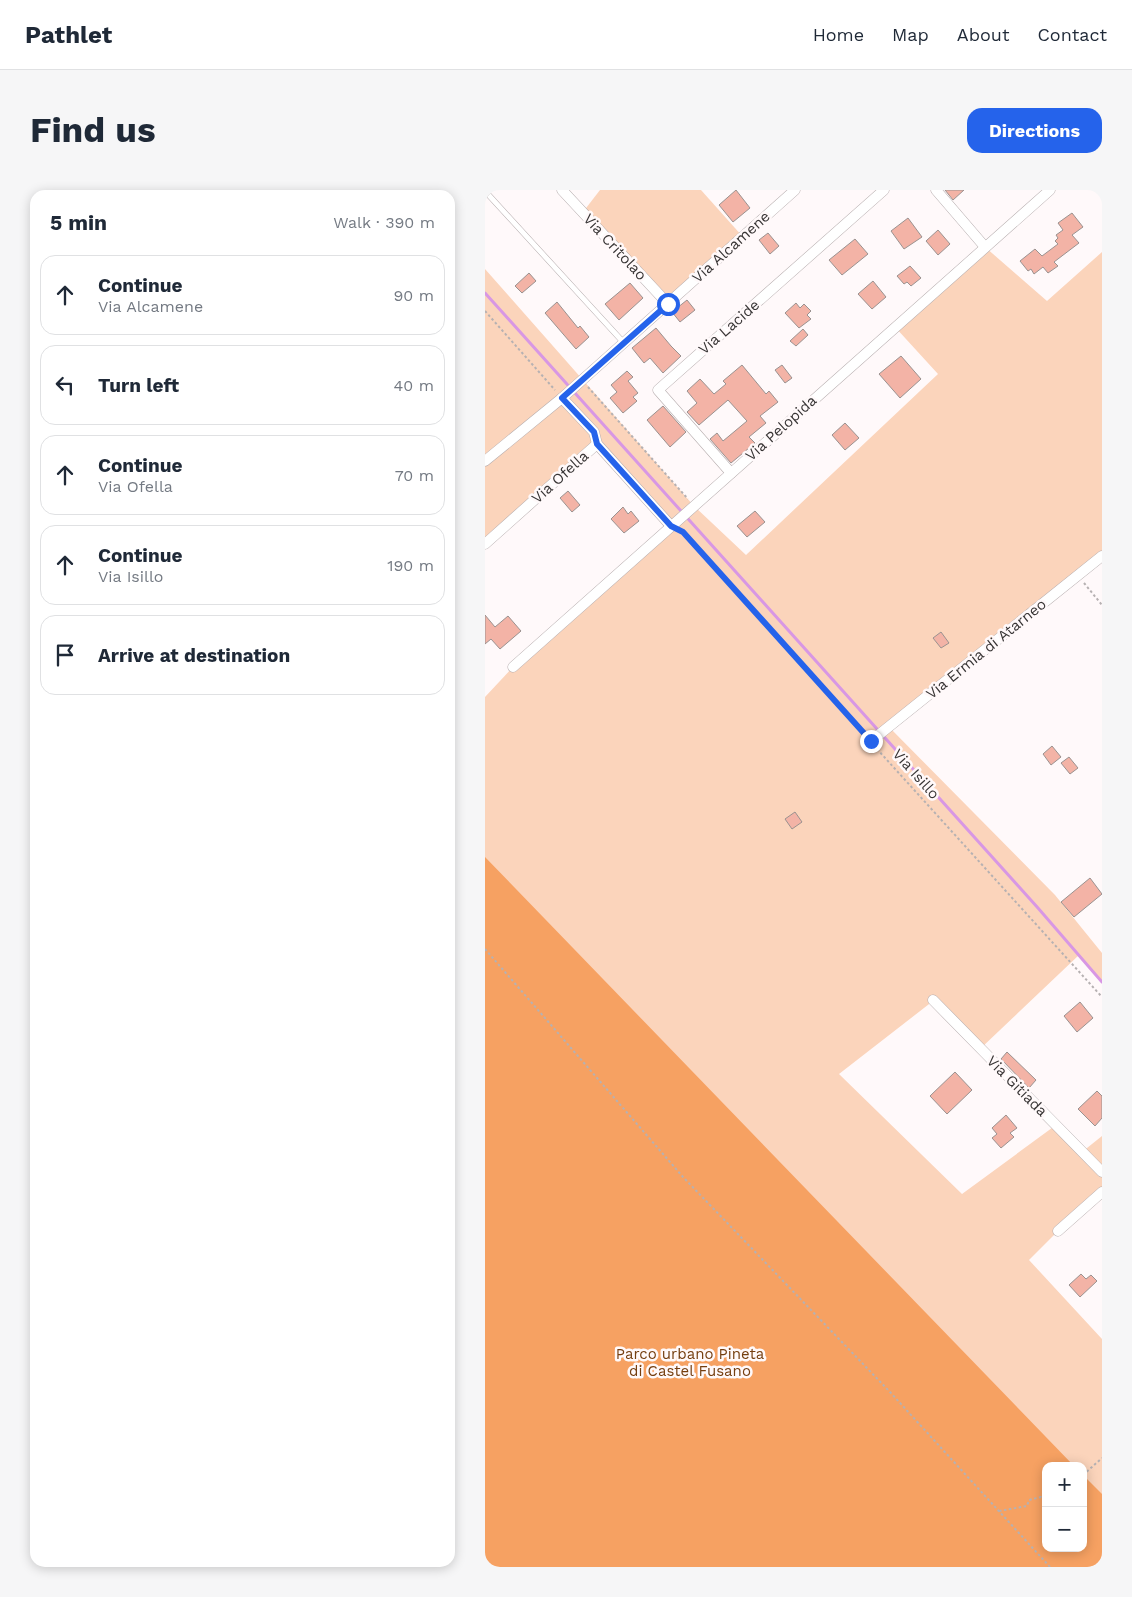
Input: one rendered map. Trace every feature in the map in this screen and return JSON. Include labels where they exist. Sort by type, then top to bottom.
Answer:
[{"type":"street","name":"Via Critolao","points":[[563,190],[668,304]]},
{"type":"street","name":"Via Alcamene","points":[[485,461],[562,398],[795,190]]},
{"type":"street","name":"Via Lacide","points":[[731,473],[658,390],[884,190]]},
{"type":"street","points":[[936,190],[985,247]]},
{"type":"street","name":"Via Pelopida","points":[[513,667],[1050,190]]},
{"type":"street","points":[[562,398],[594,432],[597,444]]},
{"type":"street","name":"Via Ofella","points":[[485,544],[597,444],[671,526]]},
{"type":"street","name":"Via Ermia di Atarneo","points":[[871,741],[1102,556]]},
{"type":"street","name":"Via Gitiada","points":[[933,1000],[1102,1172]]},
{"type":"street","points":[[1059,1231],[1102,1192]]},
{"type":"lane","points":[[485,191],[624,343]]},
{"type":"path","points":[[485,312],[562,398]]},
{"type":"path","points":[[582,380],[694,506]]},
{"type":"path","name":"Via Isillo","points":[[671,526],[683,532],[1102,998]]},
{"type":"path","points":[[1078,575],[1102,605]]},
{"type":"path","points":[[485,949],[683,1177],[890,1392],[1050,1567]]},
{"type":"path","points":[[1087,1471],[1102,1458]]},
{"type":"path","points":[[999,1510],[1027,1506],[1029,1500],[1035,1497],[1042,1498]]},
{"type":"shaded area","points":[[600,190],[701,190],[743,237],[668,304],[583,212]]},
{"type":"shaded area","points":[[985,247],[1047,301],[1102,252],[1102,556],[889,727],[1055,895],[1102,953],[1102,982],[1079,955],[980,1049],[933,1001],[839,1074],[962,1194],[1056,1125],[1082,1152],[1102,1136],[1102,1195],[1058,1231],[1029,1260],[1102,1339],[1102,1567],[1050,1567],[485,949],[485,697],[513,667],[670,526],[597,444],[485,544],[485,269],[694,506],[746,555],[938,374],[895,327]]},
{"type":"green space","name":"Parco urbano Pineta di Castel Fusano","points":[[485,857],[1070,1462],[1042,1462],[1042,1552],[1087,1552],[1087,1479],[1102,1494],[1102,1567],[485,1567]]},
{"type":"building","points":[[736,190],[750,208],[733,222],[719,205]]},
{"type":"building","points":[[945,190],[964,190],[953,200]]},
{"type":"building","points":[[1072,213],[1083,227],[1072,235],[1079,243],[1054,262],[1058,266],[1048,273],[1043,267],[1034,274],[1031,269],[1028,271],[1020,261],[1035,249],[1042,256],[1058,244],[1055,241],[1058,238],[1056,235],[1063,230],[1058,223]]},
{"type":"building","points":[[908,218],[922,237],[904,249],[891,231]]},
{"type":"building","points":[[938,230],[950,244],[938,255],[926,241]]},
{"type":"building","points":[[768,233],[779,246],[770,254],[759,240]]},
{"type":"building","points":[[855,239],[868,254],[842,275],[829,260]]},
{"type":"building","points":[[910,266],[921,278],[911,286],[907,282],[904,284],[897,276]]},
{"type":"building","points":[[529,273],[536,281],[522,293],[515,286]]},
{"type":"building","points":[[873,281],[886,297],[872,309],[858,294]]},
{"type":"building","points":[[630,283],[643,298],[619,320],[605,304]]},
{"type":"building","points":[[687,300],[695,310],[680,322],[672,312]]},
{"type":"building","points":[[557,302],[578,328],[580,326],[589,337],[576,349],[545,313]]},
{"type":"building","points":[[796,303],[800,308],[804,304],[811,311],[807,315],[811,319],[799,328],[785,313]]},
{"type":"building","points":[[656,328],[681,356],[663,373],[650,358],[644,363],[632,348]]},
{"type":"building","points":[[803,329],[808,335],[796,346],[790,341]]},
{"type":"building","points":[[901,356],[921,379],[900,398],[879,374]]},
{"type":"building","points":[[742,365],[766,394],[769,391],[778,402],[760,416],[766,423],[749,437],[755,443],[731,463],[710,439],[717,433],[723,441],[747,421],[728,400],[699,425],[687,412],[697,403],[687,391],[700,379],[714,394],[726,384],[723,381]]},
{"type":"building","points":[[782,365],[792,378],[785,383],[775,370]]},
{"type":"building","points":[[627,371],[633,377],[628,381],[638,393],[633,397],[637,401],[623,413],[610,398],[617,392],[611,385]]},
{"type":"building","points":[[663,406],[686,432],[670,447],[647,420]]},
{"type":"building","points":[[845,423],[859,438],[845,450],[832,435]]},
{"type":"building","points":[[568,491],[580,505],[572,512],[560,498]]},
{"type":"building","points":[[623,507],[628,514],[631,511],[639,521],[624,533],[611,519]]},
{"type":"building","points":[[755,511],[765,522],[747,537],[737,526]]},
{"type":"building","points":[[485,615],[495,627],[508,616],[521,631],[500,649],[491,639],[485,644]]},
{"type":"building","points":[[941,632],[949,643],[941,648],[933,638]]},
{"type":"building","points":[[1052,746],[1061,757],[1051,765],[1043,754]]},
{"type":"building","points":[[1069,757],[1078,768],[1070,774],[1061,763]]},
{"type":"building","points":[[795,812],[802,822],[792,829],[785,819]]},
{"type":"building","points":[[1090,878],[1102,894],[1074,917],[1061,902]]},
{"type":"building","points":[[1080,1002],[1093,1018],[1077,1032],[1064,1016]]},
{"type":"building","points":[[1007,1052],[1036,1080],[1029,1088],[1001,1059]]},
{"type":"building","points":[[955,1072],[972,1090],[947,1114],[930,1096]]},
{"type":"building","points":[[1097,1091],[1102,1096],[1102,1118],[1095,1126],[1078,1109]]},
{"type":"building","points":[[1006,1115],[1017,1128],[1010,1133],[1014,1137],[1001,1148],[992,1138],[997,1134],[992,1128]]},
{"type":"building","points":[[1081,1274],[1086,1279],[1091,1275],[1097,1281],[1080,1297],[1069,1285]]},
{"type":"waterway","points":[[485,293],[1038,908],[1102,982]]},
{"type":"route","points":[[668,304],[562,398],[594,432],[597,444],[671,526],[683,532],[871,741]]}]
